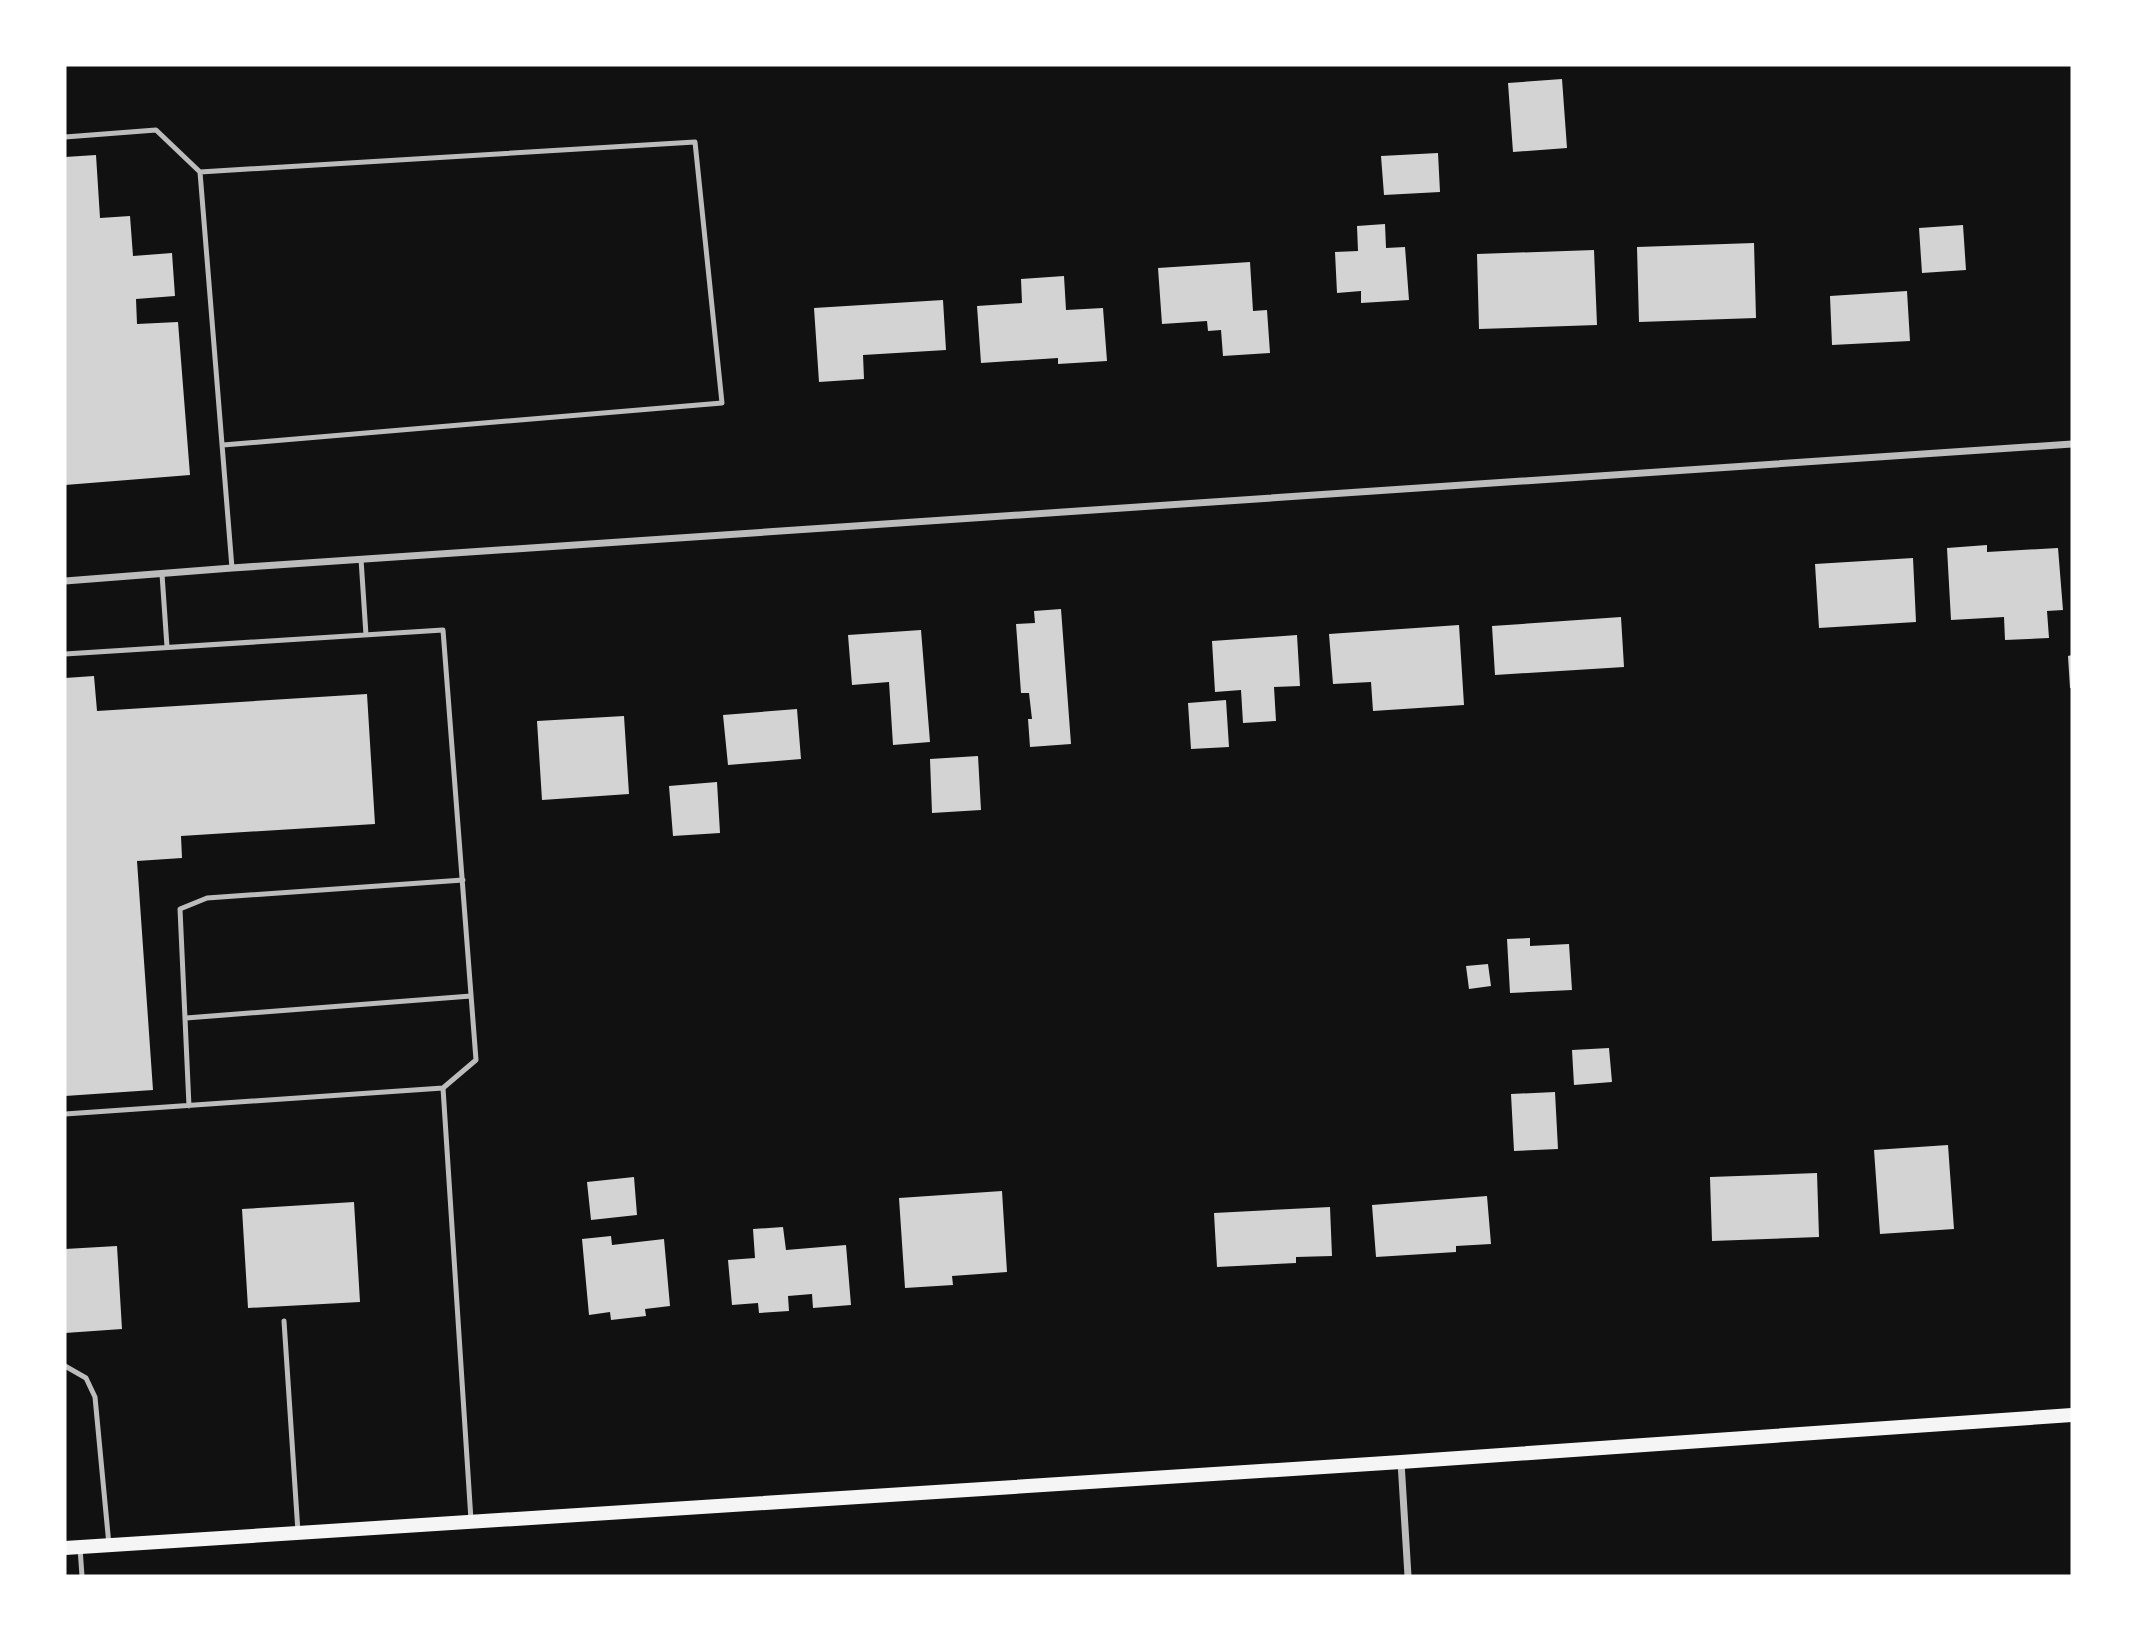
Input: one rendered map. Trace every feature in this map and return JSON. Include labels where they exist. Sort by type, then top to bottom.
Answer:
[{"type":"main road","points":[[72,1547],[1401,1462],[2072,1415]]},
{"type":"street","points":[[65,581],[2072,444]]},
{"type":"street","points":[[1401,1462],[1408,1576]]},
{"type":"lane","points":[[65,137],[156,130],[200,172],[232,568]]},
{"type":"lane","points":[[200,172],[695,142],[722,403],[223,445]]},
{"type":"lane","points":[[361,559],[366,635]]},
{"type":"lane","points":[[162,574],[167,648]]},
{"type":"lane","points":[[65,654],[443,629],[476,1060],[443,1088],[65,1114]]},
{"type":"lane","points":[[189,1105],[180,909],[206,898],[463,880]]},
{"type":"lane","points":[[186,1018],[471,996]]},
{"type":"lane","points":[[443,1088],[471,1521]]},
{"type":"lane","points":[[285,1321],[298,1532]]},
{"type":"lane","points":[[65,1366],[86,1378],[95,1397],[109,1545]]},
{"type":"lane","points":[[72,1547],[82,1576]]},
{"type":"building","points":[[1562,79],[1567,148],[1513,152],[1508,83]]},
{"type":"building","points":[[1438,153],[1440,192],[1384,195],[1381,156]]},
{"type":"building","points":[[96,155],[100,218],[130,216],[133,256],[172,253],[175,296],[136,299],[137,324],[178,322],[190,475],[65,485],[65,157]]},
{"type":"building","points":[[1385,224],[1386,248],[1405,247],[1409,300],[1361,303],[1361,291],[1337,293],[1335,252],[1358,251],[1357,226]]},
{"type":"building","points":[[1963,225],[1966,270],[1922,273],[1919,228]]},
{"type":"building","points":[[1754,243],[1756,318],[1639,322],[1637,247]]},
{"type":"building","points":[[1594,250],[1597,325],[1479,329],[1477,254]]},
{"type":"building","points":[[1250,262],[1253,311],[1267,310],[1270,353],[1223,356],[1221,330],[1208,331],[1207,321],[1162,324],[1158,268]]},
{"type":"building","points":[[1064,276],[1066,310],[1103,308],[1107,361],[1058,364],[1058,358],[981,363],[977,306],[1022,303],[1021,279]]},
{"type":"building","points":[[1907,291],[1910,341],[1832,345],[1830,296]]},
{"type":"building","points":[[943,300],[946,350],[863,355],[864,379],[819,382],[814,308]]},
{"type":"building","points":[[1987,545],[1987,552],[2058,548],[2063,610],[2047,611],[2049,638],[2005,640],[2004,617],[1951,620],[1947,548]]},
{"type":"building","points":[[1913,558],[1916,622],[1819,628],[1815,564]]},
{"type":"building","points":[[1061,609],[1071,744],[1030,747],[1028,719],[1032,719],[1029,693],[1021,693],[1016,624],[1035,623],[1034,611]]},
{"type":"building","points":[[1621,617],[1624,667],[1495,675],[1492,626]]},
{"type":"building","points":[[1459,625],[1464,705],[1373,711],[1371,682],[1333,684],[1329,634]]},
{"type":"building","points":[[921,630],[930,742],[893,745],[889,682],[852,685],[848,635]]},
{"type":"building","points":[[1297,635],[1300,686],[1274,687],[1276,721],[1243,723],[1241,690],[1215,692],[1212,641]]},
{"type":"building","points":[[2072,655],[2072,688],[2070,688],[2068,656]]},
{"type":"building","points":[[94,676],[97,711],[367,694],[375,824],[181,836],[182,858],[137,861],[153,1090],[65,1096],[65,678]]},
{"type":"building","points":[[1226,700],[1229,747],[1191,749],[1188,703]]},
{"type":"building","points":[[797,709],[801,759],[728,765],[723,715]]},
{"type":"building","points":[[624,716],[629,794],[542,800],[537,721]]},
{"type":"building","points":[[978,756],[981,810],[932,813],[930,759]]},
{"type":"building","points":[[717,782],[720,833],[673,836],[669,786]]},
{"type":"building","points":[[1530,938],[1530,946],[1569,944],[1572,990],[1510,993],[1507,939]]},
{"type":"building","points":[[1488,964],[1491,986],[1469,989],[1466,966]]},
{"type":"building","points":[[1609,1048],[1612,1082],[1574,1085],[1572,1050]]},
{"type":"building","points":[[1555,1092],[1558,1149],[1514,1151],[1511,1094]]},
{"type":"building","points":[[1948,1145],[1954,1229],[1880,1234],[1874,1150]]},
{"type":"building","points":[[1817,1173],[1819,1237],[1712,1241],[1710,1177]]},
{"type":"building","points":[[634,1177],[637,1215],[591,1220],[587,1182]]},
{"type":"building","points":[[1002,1191],[1007,1272],[952,1276],[953,1285],[905,1288],[899,1198]]},
{"type":"building","points":[[1487,1196],[1491,1244],[1456,1246],[1456,1252],[1376,1257],[1372,1205]]},
{"type":"building","points":[[354,1202],[360,1302],[248,1308],[242,1209]]},
{"type":"building","points":[[1330,1207],[1332,1256],[1296,1257],[1296,1263],[1217,1267],[1214,1213]]},
{"type":"building","points":[[783,1227],[786,1250],[846,1245],[851,1305],[813,1308],[812,1294],[788,1296],[789,1311],[759,1313],[758,1303],[732,1305],[728,1260],[755,1258],[753,1229]]},
{"type":"building","points":[[611,1236],[612,1245],[664,1239],[670,1306],[645,1309],[646,1316],[611,1320],[610,1312],[589,1315],[582,1239]]},
{"type":"building","points":[[117,1246],[122,1329],[65,1333],[65,1249]]}]
